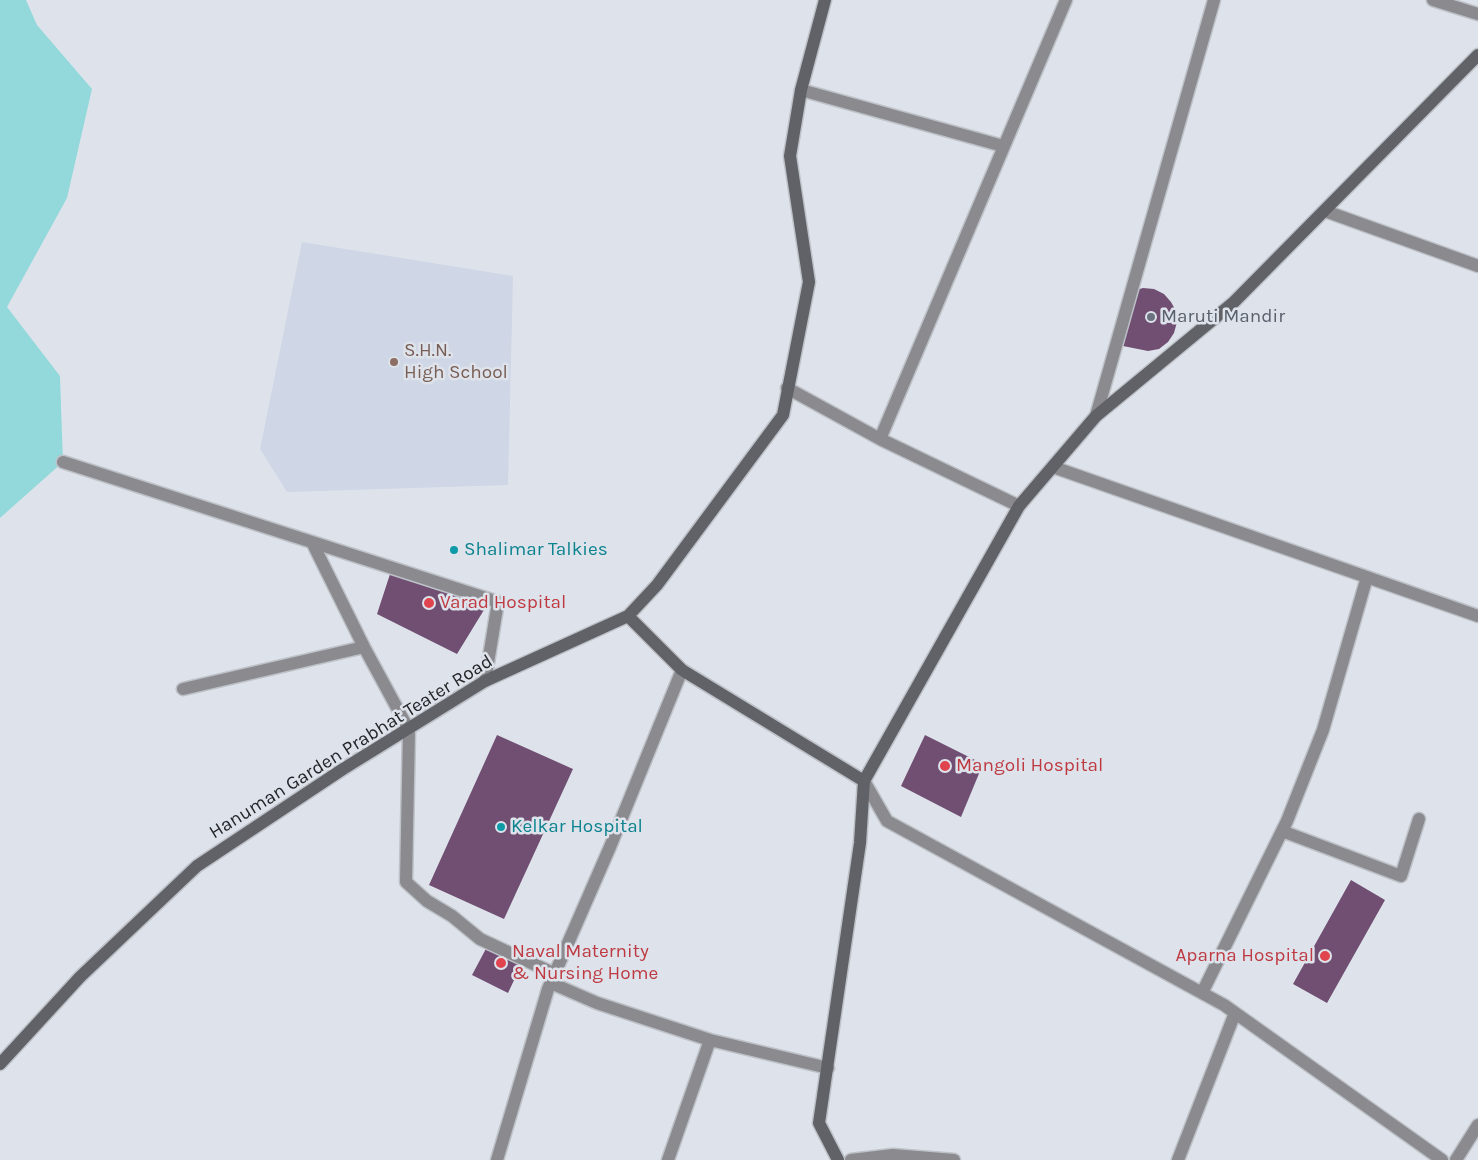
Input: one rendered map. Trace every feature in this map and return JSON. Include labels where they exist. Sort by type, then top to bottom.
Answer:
[{"type":"street","name":"Hanuman Garden Prabhat Teater Road","points":[[0,1064],[80,977],[196,866],[343,769],[409,730],[485,681],[628,616],[657,585],[783,415],[809,282],[790,156],[801,90],[825,0]]},
{"type":"street","points":[[880,438],[1066,0]]},
{"type":"street","points":[[1096,416],[1118,345],[1214,0]]},
{"type":"street","points":[[1433,0],[1478,14]]},
{"type":"street","points":[[838,1160],[819,1123],[860,843],[864,781],[1019,506],[1096,416],[1233,303],[1478,55]]},
{"type":"street","points":[[801,90],[1003,146]]},
{"type":"street","points":[[1325,211],[1478,266]]},
{"type":"street","points":[[787,388],[880,438],[1019,506]]},
{"type":"street","points":[[64,462],[498,602],[485,681]]},
{"type":"street","points":[[1053,467],[1367,577],[1476,611]]},
{"type":"street","points":[[312,542],[364,648],[409,730],[406,882],[480,939],[597,1003],[710,1040],[828,1068]]},
{"type":"street","points":[[1202,993],[1282,831],[1323,730],[1367,577]]},
{"type":"street","points":[[628,616],[682,670],[864,781],[887,821],[1202,993],[1235,1013],[1442,1160]]},
{"type":"street","points":[[183,689],[364,648]]},
{"type":"street","points":[[497,1160],[553,978],[610,847],[682,670]]},
{"type":"street","points":[[1282,831],[1401,876],[1420,819]]},
{"type":"street","points":[[1178,1160],[1235,1013]]},
{"type":"street","points":[[668,1160],[710,1040]]},
{"type":"street","points":[[1456,1160],[1478,1126]]},
{"type":"street","points":[[851,1160],[893,1155],[954,1160]]},
{"type":"shaded area","name":"S.H.N. High School","points":[[302,242],[513,276],[508,485],[287,492],[260,449]]},
{"type":"water","points":[[0,0],[26,0],[37,25],[92,89],[67,198],[7,307],[60,376],[63,462],[0,518]]},
{"type":"building","name":"Maruti Mandir","points":[[1143,288],[1154,289],[1164,294],[1176,311],[1177,322],[1174,333],[1168,342],[1159,349],[1148,351],[1118,345],[1133,291]]},
{"type":"building","points":[[392,568],[487,605],[457,654],[377,614]]},
{"type":"building","name":"Kelkar Hospital","points":[[497,735],[573,769],[504,919],[429,885]]},
{"type":"building","points":[[925,735],[983,764],[961,817],[901,786]]},
{"type":"building","name":"Aparna Hospital","points":[[1351,880],[1385,900],[1327,1003],[1293,984]]},
{"type":"building","points":[[489,943],[524,959],[508,993],[472,975]]},
{"type":"place","name":"Maruti Mandir","points":[[1151,317]]},
{"type":"place","name":"S.H.N. High School","points":[[394,362]]},
{"type":"place","name":"Shalimar Talkies","points":[[454,550]]},
{"type":"place","name":"Varad Hospital","points":[[429,603]]},
{"type":"place","name":"Mangoli Hospital","points":[[945,766]]},
{"type":"place","name":"Kelkar Hospital","points":[[501,827]]},
{"type":"place","name":"Aparna Hospital","points":[[1325,956]]},
{"type":"place","name":"Naval Maternity & Nursing Home","points":[[501,963]]}]
